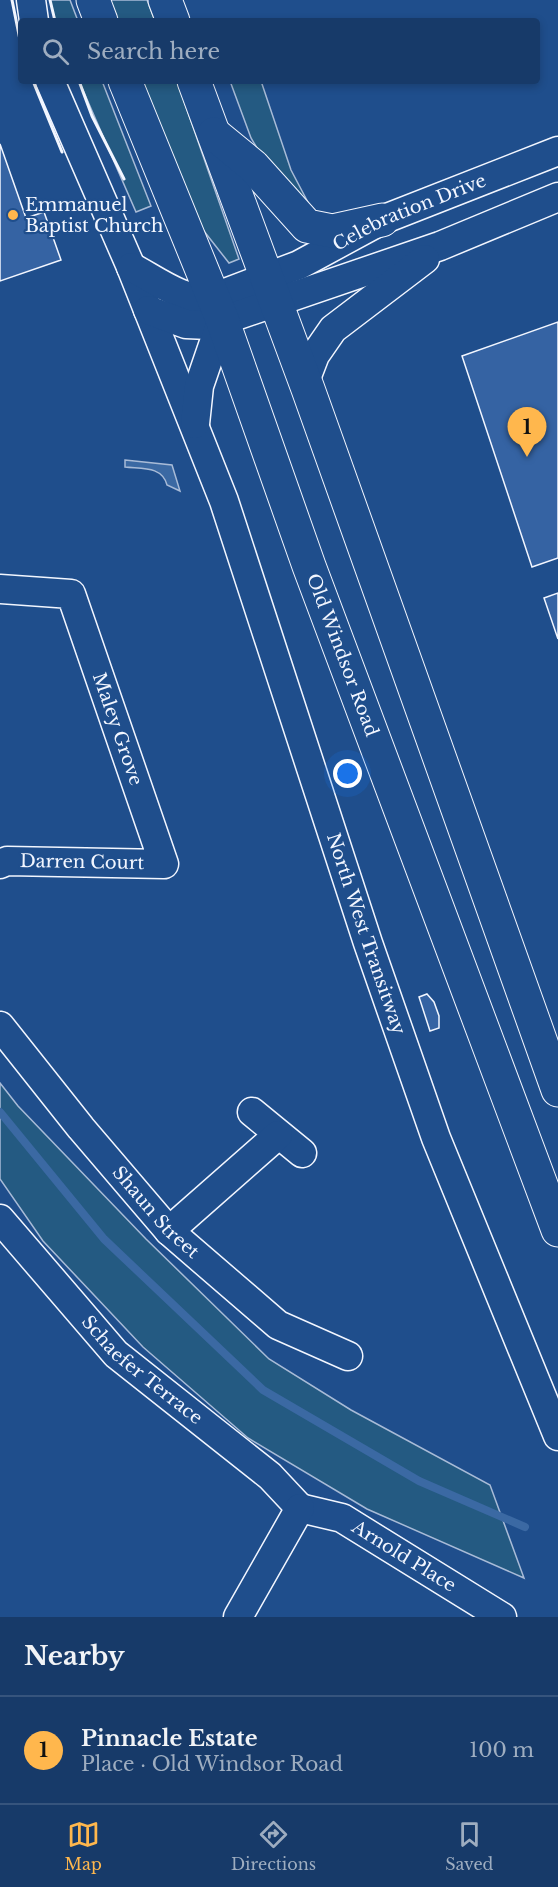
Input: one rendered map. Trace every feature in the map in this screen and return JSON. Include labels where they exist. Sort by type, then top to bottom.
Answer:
[{"type":"highway","points":[[93,0],[100,18]]},
{"type":"highway","points":[[165,0],[172,18]]},
{"type":"highway","name":"Old Windsor Road","points":[[126,84],[217,309],[309,566],[558,1230]]},
{"type":"highway","points":[[195,84],[558,1090]]},
{"type":"highway","points":[[212,133],[253,166],[307,226],[332,231],[382,220]]},
{"type":"street","points":[[31,0],[34,18]]},
{"type":"street","name":"North West Transitway","points":[[51,84],[131,267],[195,425],[243,557],[368,944],[436,1138],[558,1436]]},
{"type":"street","name":"Celebration Drive","points":[[269,290],[298,265],[382,220],[558,151]]},
{"type":"street","name":"Celebration Drive","points":[[269,290],[440,246],[558,197]]},
{"type":"street","points":[[304,381],[315,355],[333,329],[380,295],[440,246]]},
{"type":"street","points":[[131,267],[186,296],[198,299],[217,309]]},
{"type":"street","points":[[148,310],[186,324],[209,325],[217,309],[269,290]]},
{"type":"street","name":"North West Transitway","points":[[195,425],[199,386],[217,309]]},
{"type":"street","name":"Maley Grove","points":[[0,589],[71,594],[164,864]]},
{"type":"street","name":"Darren Court","points":[[0,864],[8,861],[164,864]]},
{"type":"street","name":"Shaun Street","points":[[0,1026],[81,1128],[169,1231],[278,1325],[348,1356]]},
{"type":"street","points":[[252,1112],[302,1153]]},
{"type":"street","points":[[169,1231],[278,1135]]},
{"type":"street","name":"Schaefer Terrace","points":[[0,1219],[116,1354],[270,1476],[300,1508]]},
{"type":"street","points":[[237,1617],[300,1508]]},
{"type":"street","name":"Arnold Place","points":[[300,1508],[342,1518],[502,1617]]},
{"type":"shaded area","points":[[50,0],[70,0],[77,18],[54,18]]},
{"type":"shaded area","points":[[109,0],[147,0],[154,18],[116,18]]},
{"type":"shaded area","points":[[80,84],[103,84],[151,206],[136,212]]},
{"type":"shaded area","points":[[141,84],[178,84],[239,259],[229,263],[200,226]]},
{"type":"shaded area","points":[[231,84],[262,84],[291,170],[311,208],[266,163],[251,138]]},
{"type":"shaded area","points":[[125,460],[172,465],[180,491],[167,485],[161,474],[156,471],[125,467]]},
{"type":"shaded area","points":[[0,1083],[18,1106],[146,1239],[269,1359],[351,1410],[490,1485],[524,1578],[367,1509],[248,1438],[143,1347],[43,1241],[0,1179]]},
{"type":"building","name":"Emmanuel Baptist Church","points":[[0,144],[26,218],[44,212],[61,260],[0,281]]},
{"type":"building","points":[[558,322],[558,558],[532,567],[462,356]]},
{"type":"building","points":[[558,593],[558,639],[544,598]]},
{"type":"building","points":[[427,994],[434,1002],[439,1016],[439,1028],[430,1031],[419,997]]},
{"type":"waterway","points":[[0,1112],[104,1239],[263,1390],[419,1481],[525,1527]]},
{"type":"wall","points":[[12,0],[18,30]]},
{"type":"wall","points":[[50,0],[54,18]]},
{"type":"wall","points":[[34,84],[62,152]]},
{"type":"wall","points":[[80,84],[92,116],[124,179]]},
{"type":"place","name":"Emmanuel Baptist Church","points":[[13,215]]},
{"type":"place","name":"Pinnacle Estate","points":[[527,457]]}]
